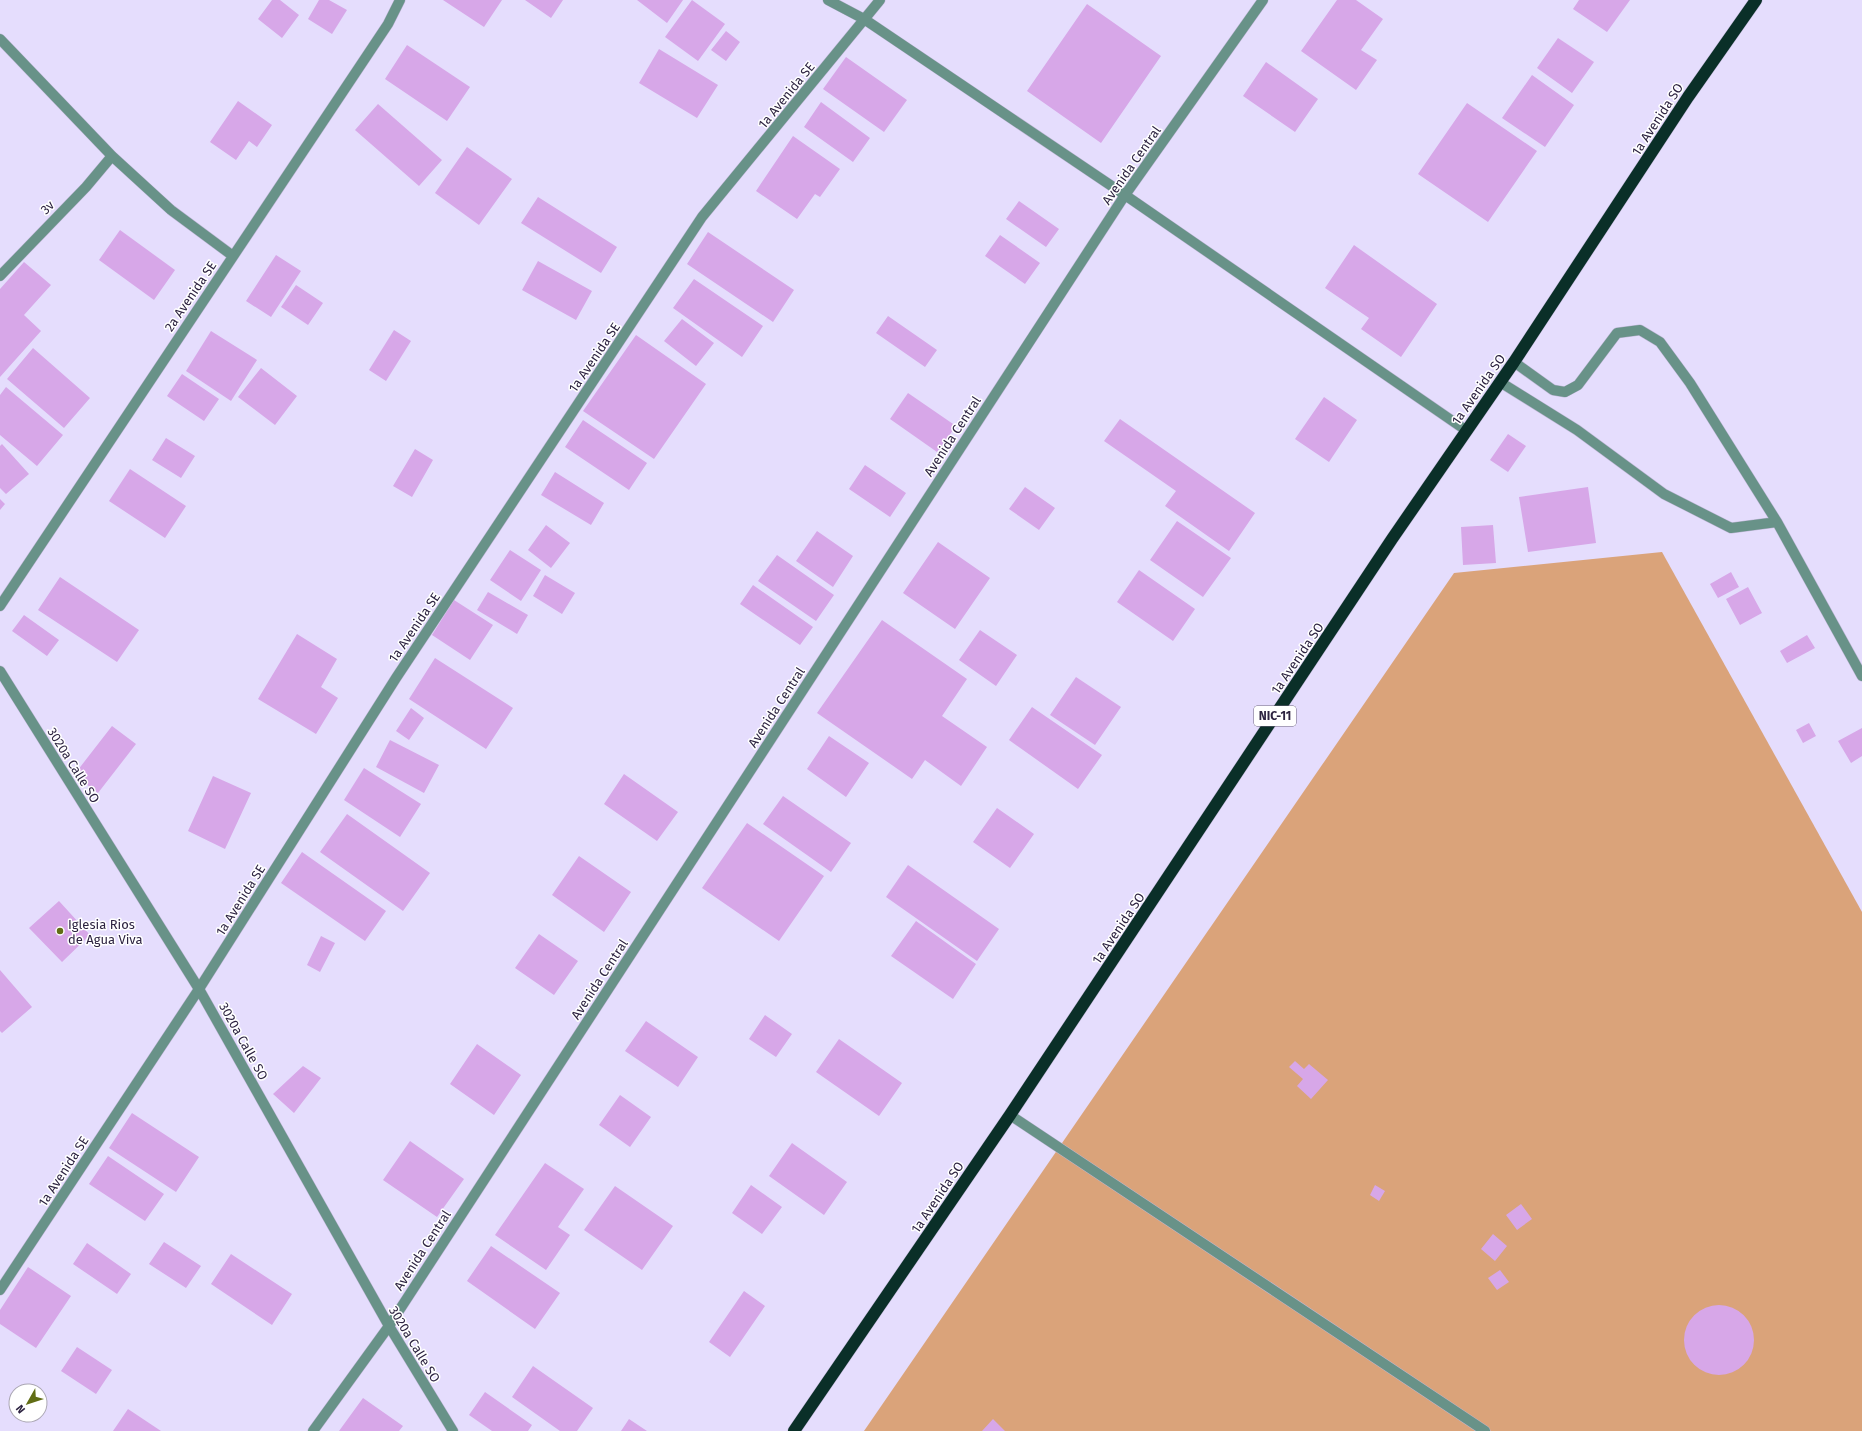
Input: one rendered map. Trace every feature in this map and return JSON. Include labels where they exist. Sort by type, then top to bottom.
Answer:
[{"type":"highway","name":"1a Avenida SO","points":[[794,1431],[1010,1115],[1392,539],[1514,362],[1688,97],[1756,0]]},
{"type":"street","name":"2a Avenida SE","points":[[0,606],[388,24],[400,0]]},
{"type":"street","points":[[828,0],[864,19],[1125,195],[1467,431]]},
{"type":"street","name":"1a Avenida SE","points":[[0,1290],[199,989],[396,678],[702,217],[880,0]]},
{"type":"street","name":"Avenida Central","points":[[313,1431],[389,1326],[1125,195],[1263,0]]},
{"type":"street","points":[[0,39],[112,156],[171,210],[234,256]]},
{"type":"street","name":"3v","points":[[0,276],[86,187],[112,156]]},
{"type":"street","points":[[1514,362],[1553,390],[1565,392],[1578,385],[1617,333],[1640,330],[1660,342],[1690,383],[1777,522],[1862,676]]},
{"type":"street","points":[[1500,382],[1577,430],[1664,494],[1731,528],[1777,522]]},
{"type":"street","name":"3020a Calle SO","points":[[0,671],[199,989],[389,1326],[453,1431]]},
{"type":"street","points":[[1010,1115],[1486,1431]]},
{"type":"shaded area","points":[[1662,552],[1862,912],[1862,1431],[864,1431],[1454,573]]},
{"type":"building","points":[[272,0],[280,0],[299,15],[282,38],[258,19]]},
{"type":"building","points":[[319,0],[329,0],[347,10],[332,34],[308,19]]},
{"type":"building","points":[[443,0],[502,0],[484,27]]},
{"type":"building","points":[[525,0],[563,0],[551,18]]},
{"type":"building","points":[[637,0],[683,0],[667,23]]},
{"type":"building","points":[[692,0],[725,24],[698,61],[665,37]]},
{"type":"building","points":[[1337,0],[1356,0],[1383,19],[1361,50],[1377,60],[1356,90],[1301,51]]},
{"type":"building","points":[[1579,0],[1630,0],[1607,32],[1573,9]]},
{"type":"building","points":[[1087,4],[1161,56],[1101,143],[1027,91]]},
{"type":"building","points":[[726,31],[740,42],[726,61],[711,50]]},
{"type":"building","points":[[1558,38],[1594,62],[1572,93],[1537,68]]},
{"type":"building","points":[[407,45],[470,87],[447,121],[385,79]]},
{"type":"building","points":[[659,49],[718,85],[697,118],[639,83]]},
{"type":"building","points":[[846,57],[907,100],[884,132],[823,89]]},
{"type":"building","points":[[1266,62],[1318,99],[1295,132],[1243,96]]},
{"type":"building","points":[[1532,75],[1574,105],[1545,147],[1502,118]]},
{"type":"building","points":[[238,101],[272,125],[257,147],[249,141],[236,160],[210,142]]},
{"type":"building","points":[[821,102],[870,138],[853,162],[804,127]]},
{"type":"building","points":[[1467,103],[1537,151],[1488,222],[1418,174]]},
{"type":"building","points":[[378,104],[442,160],[419,186],[355,130]]},
{"type":"building","points":[[793,136],[840,169],[820,197],[815,194],[797,219],[756,191]]},
{"type":"building","points":[[467,147],[512,179],[479,225],[435,193]]},
{"type":"building","points":[[538,197],[617,247],[601,273],[521,223]]},
{"type":"building","points":[[1019,201],[1059,229],[1046,247],[1006,219]]},
{"type":"building","points":[[120,230],[175,270],[154,300],[99,260]]},
{"type":"building","points":[[708,232],[794,290],[773,322],[687,264]]},
{"type":"building","points":[[1000,235],[1040,263],[1025,284],[985,256]]},
{"type":"building","points":[[1354,245],[1437,304],[1401,357],[1361,329],[1369,318],[1325,288]]},
{"type":"building","points":[[276,255],[301,271],[271,317],[246,301]]},
{"type":"building","points":[[538,261],[592,291],[576,320],[522,290]]},
{"type":"building","points":[[24,262],[51,285],[24,315],[41,331],[0,377],[0,289]]},
{"type":"building","points":[[694,279],[763,326],[742,357],[673,308]]},
{"type":"building","points":[[296,285],[323,303],[308,325],[281,307]]},
{"type":"building","points":[[888,316],[937,350],[925,367],[876,333]]},
{"type":"building","points":[[682,319],[714,343],[696,366],[664,341]]},
{"type":"building","points":[[394,330],[411,341],[386,381],[369,370]]},
{"type":"building","points":[[211,331],[257,360],[231,401],[186,371]]},
{"type":"building","points":[[636,335],[706,384],[654,459],[583,411]]},
{"type":"building","points":[[33,348],[90,398],[64,428],[7,379]]},
{"type":"building","points":[[261,368],[297,396],[275,425],[238,397]]},
{"type":"building","points":[[182,374],[219,399],[204,421],[167,396]]},
{"type":"building","points":[[6,387],[63,435],[37,466],[0,435],[0,395]]},
{"type":"building","points":[[908,393],[956,426],[937,452],[890,419]]},
{"type":"building","points":[[1324,397],[1357,420],[1329,462],[1295,439]]},
{"type":"building","points":[[1120,419],[1255,513],[1229,551],[1165,506],[1176,491],[1104,441]]},
{"type":"building","points":[[583,420],[647,463],[629,490],[565,447]]},
{"type":"building","points":[[1508,434],[1526,446],[1508,472],[1490,460]]},
{"type":"building","points":[[166,438],[195,456],[181,478],[152,460]]},
{"type":"building","points":[[2,444],[29,474],[6,494],[0,488],[0,446]]},
{"type":"building","points":[[415,449],[433,460],[412,497],[393,486]]},
{"type":"building","points":[[865,465],[906,493],[890,517],[849,489]]},
{"type":"building","points":[[130,469],[186,506],[165,538],[109,501]]},
{"type":"building","points":[[555,472],[604,503],[591,525],[541,495]]},
{"type":"building","points":[[1025,487],[1055,508],[1039,530],[1009,509]]},
{"type":"building","points":[[1588,487],[1596,543],[1528,552],[1519,497]]},
{"type":"building","points":[[0,499],[5,504],[0,510]]},
{"type":"building","points":[[1177,521],[1231,558],[1203,597],[1150,560]]},
{"type":"building","points":[[546,525],[570,543],[551,568],[528,550]]},
{"type":"building","points":[[1493,525],[1496,563],[1463,565],[1461,527]]},
{"type":"building","points":[[817,531],[853,556],[833,587],[796,561]]},
{"type":"building","points":[[938,542],[990,578],[955,629],[903,593]]},
{"type":"building","points":[[510,550],[541,570],[521,601],[490,580]]},
{"type":"building","points":[[777,555],[834,595],[816,621],[758,581]]},
{"type":"building","points":[[1139,570],[1195,609],[1173,641],[1117,602]]},
{"type":"building","points":[[1731,572],[1739,587],[1718,598],[1710,584]]},
{"type":"building","points":[[545,575],[575,593],[562,614],[533,596]]},
{"type":"building","points":[[60,577],[139,630],[117,662],[38,610]]},
{"type":"building","points":[[753,585],[813,627],[800,645],[740,604]]},
{"type":"building","points":[[1748,587],[1762,613],[1740,625],[1726,599]]},
{"type":"building","points":[[488,592],[528,615],[517,634],[477,610]]},
{"type":"building","points":[[454,600],[493,625],[470,660],[432,635]]},
{"type":"building","points":[[24,615],[59,640],[47,656],[12,631]]},
{"type":"building","points":[[882,620],[967,679],[942,716],[987,747],[961,786],[925,760],[912,779],[817,713]]},
{"type":"building","points":[[980,630],[1017,655],[996,686],[959,660]]},
{"type":"building","points":[[297,634],[337,659],[321,687],[338,698],[316,734],[258,699]]},
{"type":"building","points":[[1807,635],[1815,648],[1787,663],[1780,651]]},
{"type":"building","points":[[435,658],[513,708],[486,749],[409,699]]},
{"type":"building","points":[[1076,677],[1121,707],[1095,745],[1050,715]]},
{"type":"building","points":[[1032,707],[1102,755],[1078,789],[1009,740]]},
{"type":"building","points":[[411,708],[424,718],[409,740],[396,731]]},
{"type":"building","points":[[1809,723],[1816,736],[1803,743],[1796,730]]},
{"type":"building","points":[[112,726],[136,744],[98,793],[74,775]]},
{"type":"building","points":[[1862,728],[1862,756],[1851,763],[1838,741]]},
{"type":"building","points":[[829,736],[869,763],[846,797],[807,769]]},
{"type":"building","points":[[390,740],[439,765],[424,793],[376,767]]},
{"type":"building","points":[[364,768],[421,804],[400,837],[344,800]]},
{"type":"building","points":[[624,774],[678,812],[657,841],[604,804]]},
{"type":"building","points":[[213,776],[251,793],[225,849],[188,831]]},
{"type":"building","points":[[783,796],[851,843],[831,872],[763,824]]},
{"type":"building","points":[[997,808],[1034,834],[1010,868],[973,842]]},
{"type":"building","points":[[347,814],[430,873],[403,911],[320,852]]},
{"type":"building","points":[[747,823],[824,876],[779,941],[702,888]]},
{"type":"building","points":[[302,852],[386,911],[365,941],[281,883]]},
{"type":"building","points":[[579,856],[631,892],[604,932],[552,895]]},
{"type":"building","points":[[908,865],[999,929],[977,961],[886,897]]},
{"type":"building","name":"Iglesia Rios de Agua Viva","points":[[59,901],[90,935],[62,962],[29,928]]},
{"type":"building","points":[[916,921],[976,964],[953,999],[891,956]]},
{"type":"building","points":[[539,934],[578,961],[554,995],[515,968]]},
{"type":"building","points":[[321,936],[335,943],[320,972],[307,965]]},
{"type":"building","points":[[0,970],[32,1007],[2,1033],[0,1031]]},
{"type":"building","points":[[765,1015],[792,1034],[776,1057],[749,1039]]},
{"type":"building","points":[[646,1021],[698,1057],[678,1087],[625,1051]]},
{"type":"building","points":[[839,1039],[902,1083],[879,1116],[816,1072]]},
{"type":"building","points":[[477,1044],[521,1075],[494,1115],[450,1084]]},
{"type":"building","points":[[1295,1061],[1304,1069],[1309,1064],[1328,1080],[1311,1099],[1297,1086],[1303,1079],[1289,1067]]},
{"type":"building","points":[[303,1066],[321,1078],[294,1113],[273,1094]]},
{"type":"building","points":[[620,1095],[651,1117],[630,1147],[599,1125]]},
{"type":"building","points":[[132,1113],[199,1157],[176,1192],[109,1148]]},
{"type":"building","points":[[410,1141],[464,1179],[437,1217],[383,1180]]},
{"type":"building","points":[[792,1143],[847,1182],[824,1215],[769,1176]]},
{"type":"building","points":[[108,1156],[164,1194],[145,1221],[89,1184]]},
{"type":"building","points":[[545,1163],[584,1189],[558,1227],[570,1235],[546,1270],[495,1235]]},
{"type":"building","points":[[751,1185],[782,1207],[762,1234],[732,1213]]},
{"type":"building","points":[[1375,1185],[1385,1191],[1379,1201],[1370,1195]]},
{"type":"building","points":[[615,1186],[673,1226],[642,1270],[584,1230]]},
{"type":"building","points":[[1521,1204],[1532,1219],[1517,1230],[1506,1215]]},
{"type":"building","points":[[1493,1234],[1507,1246],[1495,1261],[1481,1249]]},
{"type":"building","points":[[164,1242],[201,1266],[186,1288],[149,1264]]},
{"type":"building","points":[[87,1243],[131,1274],[117,1294],[73,1264]]},
{"type":"building","points":[[491,1246],[560,1293],[535,1329],[467,1281]]},
{"type":"building","points":[[231,1254],[292,1294],[272,1325],[211,1284]]},
{"type":"building","points":[[28,1267],[71,1296],[36,1348],[0,1324],[0,1310]]},
{"type":"building","points":[[1500,1270],[1509,1282],[1497,1290],[1488,1278]]},
{"type":"building","points":[[744,1291],[765,1306],[730,1357],[709,1342]]},
{"type":"building","points":[[1719,1305],[1738,1311],[1748,1321],[1754,1340],[1748,1359],[1738,1369],[1719,1375],[1700,1369],[1690,1359],[1684,1340],[1690,1321],[1700,1311]]},
{"type":"building","points":[[77,1347],[112,1370],[96,1394],[61,1371]]},
{"type":"building","points":[[533,1366],[593,1408],[577,1431],[560,1431],[512,1397]]},
{"type":"building","points":[[485,1392],[532,1425],[528,1431],[492,1431],[469,1415]]},
{"type":"building","points":[[363,1398],[403,1426],[399,1431],[339,1431]]},
{"type":"building","points":[[128,1409],[161,1431],[113,1431]]},
{"type":"building","points":[[629,1419],[647,1431],[621,1431]]},
{"type":"building","points":[[993,1419],[1005,1431],[982,1431]]},
{"type":"place","name":"Iglesia Rios de Agua Viva","points":[[60,931]]}]
